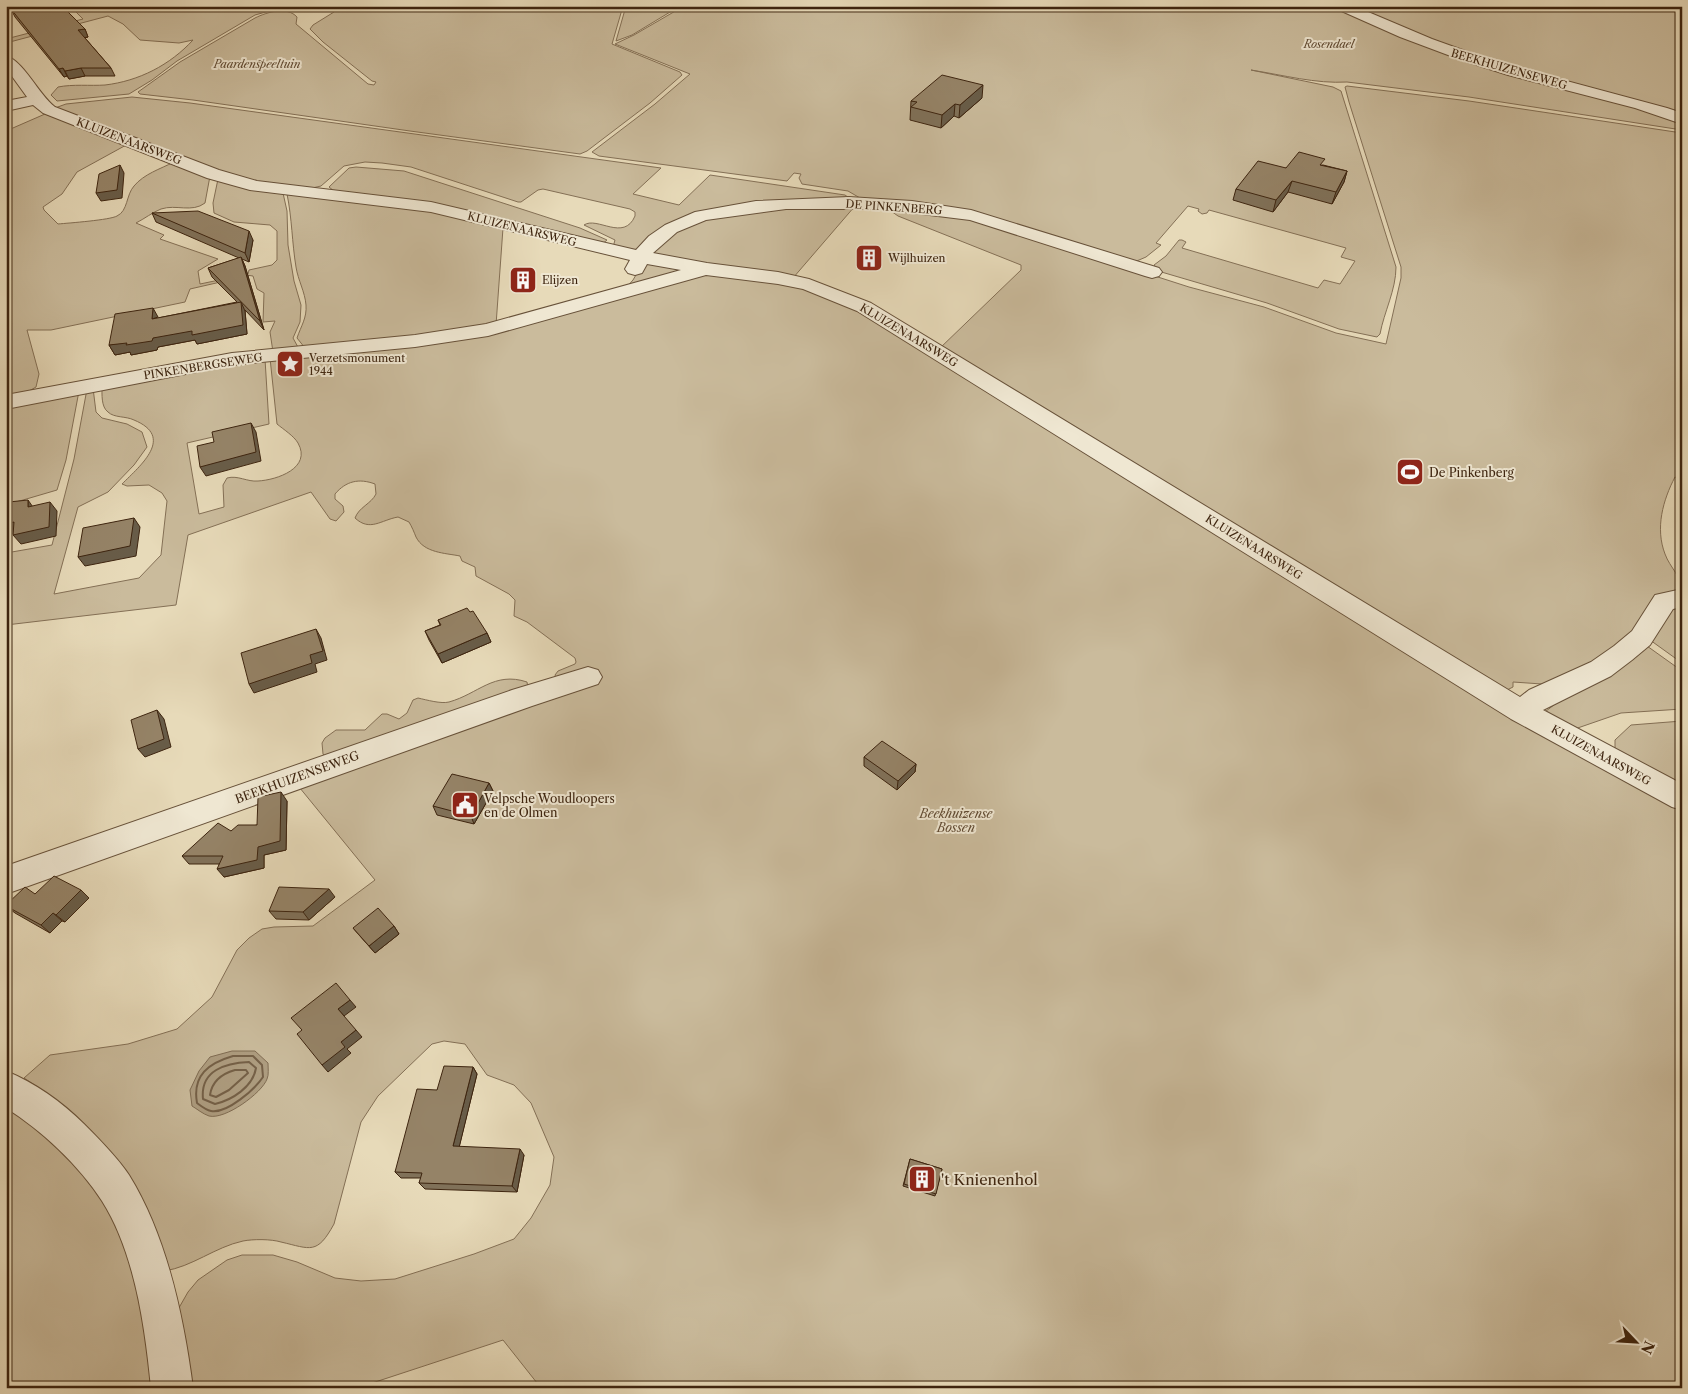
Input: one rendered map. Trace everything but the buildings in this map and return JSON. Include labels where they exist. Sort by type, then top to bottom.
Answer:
[{"type":"street","name":"BEEKHUIZENSEWEG","points":[[1342,6],[1443,50],[1515,73],[1652,108],[1682,118]]},
{"type":"street","points":[[6,60],[41,103]]},
{"type":"street","points":[[6,106],[41,103]]},
{"type":"street","name":"KLUIZENAARSWEG","points":[[41,103],[213,174],[256,186],[431,206],[642,257],[809,285],[864,307],[1521,711],[1682,798]]},
{"type":"street","points":[[800,186],[846,193],[856,198],[855,203]]},
{"type":"street","name":"DE PINKENBERG","points":[[642,257],[660,237],[672,228],[700,216],[777,204],[855,203],[940,210],[973,216],[1152,272]]},
{"type":"street","name":"PINKENBERGSEWEG","points":[[606,298],[628,280],[642,257]]},
{"type":"street","name":"PINKENBERGSEWEG","points":[[6,402],[232,359],[415,341],[479,332],[706,269]]},
{"type":"street","points":[[1521,711],[1539,698],[1601,670],[1641,638],[1664,602],[1682,598]]},
{"type":"street","name":"BEEKHUIZENSEWEG","points":[[6,880],[522,698],[588,677]]},
{"type":"street","points":[[6,1088],[37,1106],[76,1139],[116,1189],[142,1244],[158,1300],[170,1358],[172,1388]]},
{"type":"green space","points":[[67,6],[287,6],[255,15],[177,61],[129,94],[57,101],[51,95],[58,87],[105,85],[142,76],[174,57],[193,40],[179,43],[140,40],[123,24],[108,16],[6,43],[6,39],[83,19]]},
{"type":"green space","name":"Paardenspeeltuin","points":[[290,6],[623,6],[612,44],[680,72],[682,75],[650,103],[587,151],[580,154],[140,94],[138,92],[180,62],[255,18],[277,11],[288,12],[297,17],[296,24],[368,84],[374,85],[376,82],[372,81],[323,42],[310,29],[313,25],[334,12],[322,9],[280,10]]},
{"type":"green space","points":[[626,6],[680,6],[632,35],[616,41]]},
{"type":"green space","points":[[684,6],[1338,6],[1440,51],[1636,105],[1682,121],[1682,130],[1469,97],[1347,82],[1311,80],[1251,70],[1333,87],[1341,91],[1396,267],[1392,293],[1380,334],[1377,337],[1339,329],[1267,303],[1158,271],[1154,265],[1166,256],[1179,240],[1186,242],[1182,248],[1318,288],[1324,280],[1340,284],[1355,261],[1341,257],[1346,248],[1209,210],[1207,213],[1202,214],[1198,211],[1199,209],[1188,206],[1156,243],[1161,245],[1146,257],[1132,263],[974,213],[860,198],[848,191],[802,184],[799,178],[801,174],[794,173],[787,181],[599,156],[592,152],[655,104],[690,74],[615,44]]},
{"type":"green space","name":"Rosendael","points":[[1346,6],[1682,6],[1682,116],[1516,71]]},
{"type":"green space","points":[[1345,87],[1469,101],[1682,133],[1682,480],[1675,477],[1667,495],[1662,514],[1661,534],[1665,554],[1678,577],[1682,593],[1595,666],[1542,684],[1513,682],[1513,687],[1501,693],[939,349],[1021,270],[1021,265],[898,216],[891,211],[894,208],[971,217],[1189,287],[1264,307],[1336,333],[1386,344],[1401,278],[1401,267],[1349,102]]},
{"type":"green space","points":[[132,97],[190,103],[661,168],[633,194],[679,205],[710,175],[845,195],[852,200],[700,214],[639,252],[613,247],[615,240],[584,225],[596,223],[617,228],[624,227],[635,216],[635,212],[630,209],[543,189],[518,202],[411,167],[382,163],[365,162],[344,166],[321,186],[308,189],[272,186],[230,176],[55,108],[66,104]]},
{"type":"green space","points":[[45,114],[128,144],[77,172],[62,194],[43,207],[58,224],[98,220],[121,214],[131,190],[142,178],[174,162],[210,176],[205,203],[189,208],[172,207],[161,209],[136,223],[164,235],[160,239],[218,259],[198,271],[200,284],[248,274],[249,270],[272,265],[277,260],[277,231],[270,225],[234,222],[214,213],[213,203],[218,179],[283,193],[287,211],[288,245],[294,281],[301,305],[300,322],[293,338],[299,349],[273,352],[270,332],[275,321],[263,322],[264,293],[257,289],[253,276],[246,275],[190,289],[185,302],[51,330],[27,330],[39,374],[36,387],[22,395],[6,398],[6,131]]},
{"type":"green space","points":[[349,168],[404,171],[580,228],[607,240],[601,245],[334,191],[329,187]]},
{"type":"green space","points":[[287,194],[401,205],[503,228],[496,325],[461,332],[305,348],[297,338],[305,318],[306,305],[296,267]]},
{"type":"green space","points":[[855,206],[793,278],[653,255],[652,250],[689,222],[747,210]]},
{"type":"green space","points":[[643,263],[680,269],[679,272],[625,289]]},
{"type":"green space","name":"Beekhuizense Bossen","points":[[713,273],[808,288],[841,300],[1682,804],[1682,1388],[541,1388],[503,1340],[357,1388],[186,1388],[176,1313],[188,1292],[198,1280],[227,1260],[242,1255],[273,1255],[297,1262],[335,1278],[361,1281],[395,1279],[514,1239],[531,1218],[550,1185],[554,1157],[531,1103],[514,1085],[487,1075],[465,1044],[444,1041],[432,1044],[378,1096],[361,1122],[334,1224],[323,1241],[318,1245],[306,1248],[272,1240],[243,1241],[174,1269],[164,1271],[45,1092],[24,1078],[50,1055],[128,1044],[177,1029],[212,997],[237,950],[249,938],[262,929],[313,926],[375,880],[295,782],[326,758],[323,754],[322,743],[325,738],[336,730],[365,730],[382,714],[399,719],[407,713],[413,700],[418,698],[449,702],[495,681],[505,679],[527,682],[528,688],[556,678],[555,675],[558,671],[576,662],[575,658],[527,622],[514,616],[515,600],[509,594],[476,576],[475,567],[462,561],[460,556],[435,551],[424,546],[416,537],[409,522],[398,517],[371,525],[360,522],[355,518],[359,511],[376,494],[375,484],[364,481],[348,484],[335,494],[335,499],[343,506],[344,512],[336,521],[330,519],[311,492],[188,535],[176,605],[6,625],[6,553],[52,545],[74,459],[87,389],[93,388],[96,412],[102,418],[127,424],[142,432],[147,447],[134,465],[108,492],[78,507],[54,594],[139,578],[161,555],[167,501],[162,493],[149,485],[127,486],[122,484],[145,460],[153,443],[152,434],[146,427],[134,420],[108,412],[103,404],[102,386],[265,359],[269,424],[187,443],[199,514],[224,507],[223,485],[227,478],[235,477],[254,481],[266,480],[283,475],[297,466],[301,452],[298,443],[277,424],[270,358],[414,344]]},
{"type":"green space","points":[[79,391],[66,460],[57,490],[6,505],[6,405]]},
{"type":"green space","points":[[1672,604],[1682,605],[1682,663],[1650,640]]},
{"type":"green space","points":[[1647,646],[1682,671],[1682,709],[1621,713],[1569,731],[1541,715],[1559,701]]},
{"type":"green space","points":[[1682,721],[1682,791],[1615,756],[1615,740],[1631,725]]},
{"type":"green space","points":[[6,1101],[31,1116],[106,1197],[130,1253],[159,1388],[6,1388]]},
{"type":"water","points":[[232,1051],[255,1051],[268,1063],[268,1077],[264,1085],[251,1098],[233,1110],[216,1116],[209,1116],[192,1106],[190,1090],[199,1071],[210,1057]]},
{"type":"place","name":"Wijlhuizen","points":[[869,258]]},
{"type":"place","name":"Elijzen","points":[[523,280]]},
{"type":"place","name":"Verzetsmonument 1944","points":[[290,364]]},
{"type":"place","name":"De Pinkenberg","points":[[1410,472]]},
{"type":"place","name":"Velpsche Woudloopers en de Olmen","points":[[465,805]]},
{"type":"place","name":"'t Knienenhol","points":[[922,1179]]}]
